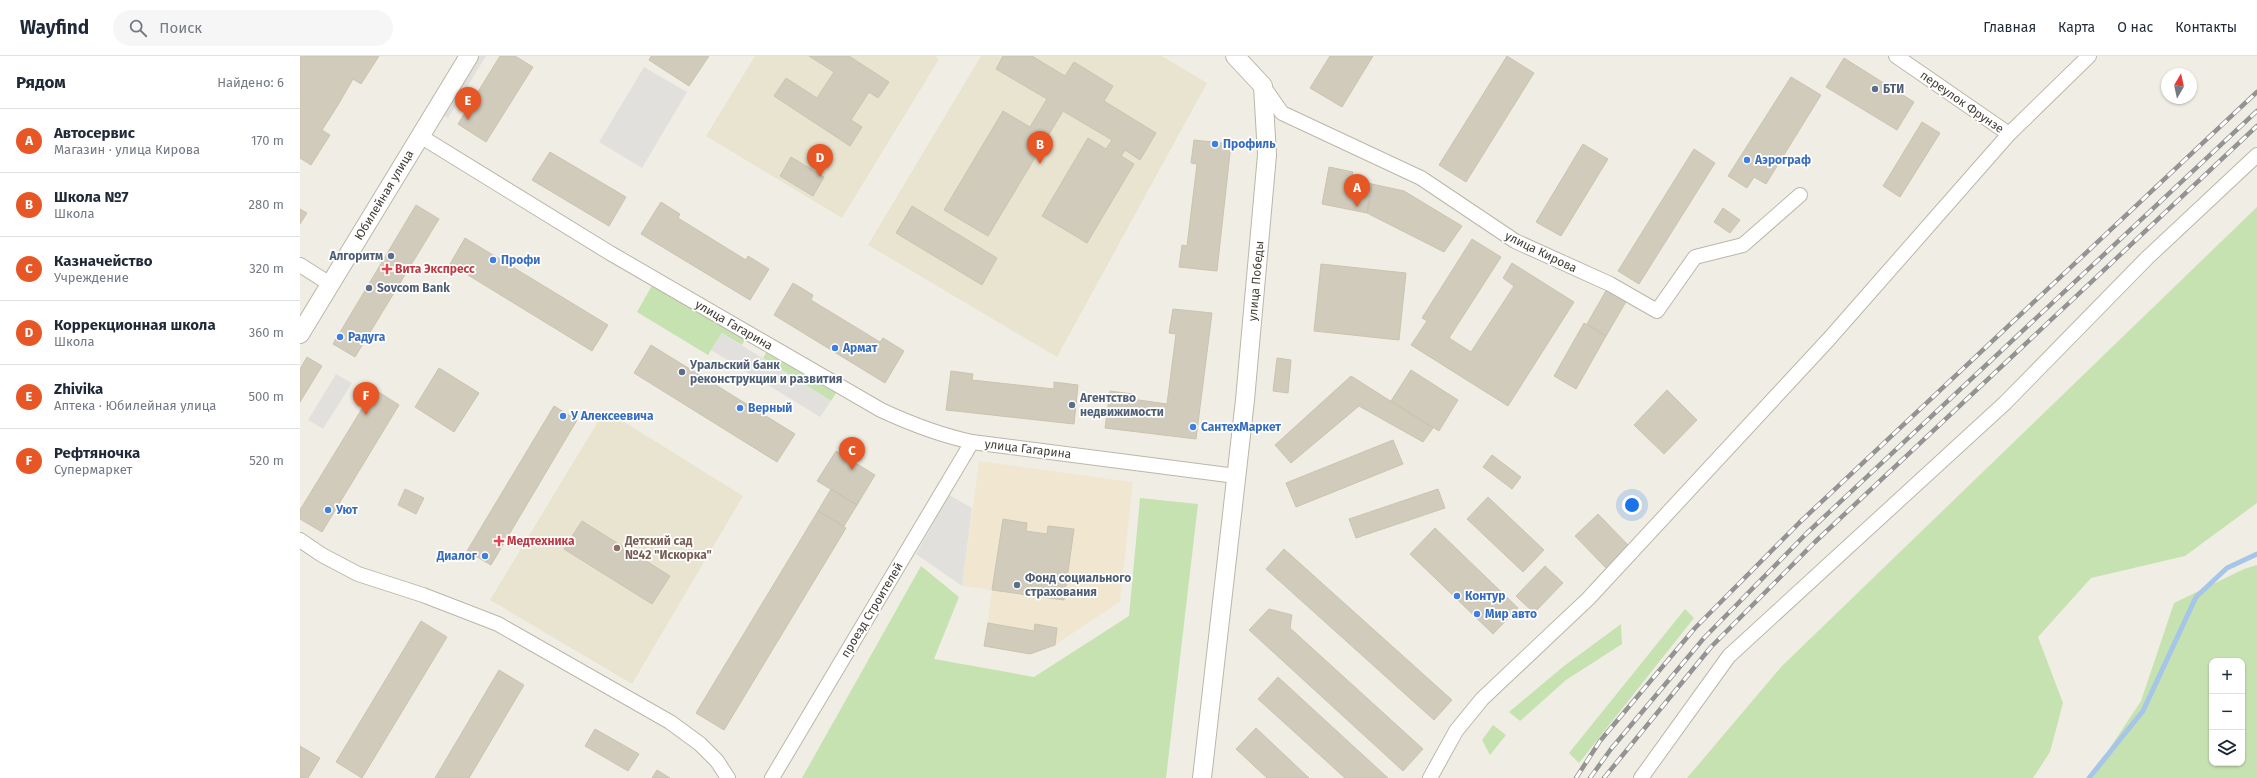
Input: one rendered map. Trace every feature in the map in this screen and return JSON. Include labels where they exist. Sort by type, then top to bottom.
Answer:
[{"type":"street","name":"Юбилейная улица","points":[[300,334],[469,56]]},
{"type":"street","name":"улица Кирова","points":[[1235,56],[1263,86],[1282,113],[1421,178],[1515,241],[1610,284],[1657,311],[1695,257],[1743,245],[1800,196]]},
{"type":"street","name":"переулок Фрунзе","points":[[1896,56],[2009,134]]},
{"type":"street","points":[[1430,778],[1456,731],[1482,699],[1604,582],[1829,340],[2009,134],[2089,56]]},
{"type":"street","name":"улица Победы","points":[[1202,778],[1236,476],[1267,155],[1263,86]]},
{"type":"street","name":"улица Гагарина","points":[[420,136],[610,253],[881,410],[941,435],[972,442],[1236,476]]},
{"type":"street","points":[[1642,778],[1729,656],[2005,403],[2147,258],[2257,155]]},
{"type":"street","points":[[300,265],[330,284]]},
{"type":"street","name":"проезд Строителей","points":[[772,778],[972,442]]},
{"type":"street","points":[[300,540],[322,556],[358,574],[424,595],[498,624],[670,722],[700,744],[717,761],[728,778]]},
{"type":"shaded area","points":[[471,56],[486,56],[448,118],[437,112]]},
{"type":"shaded area","points":[[755,56],[935,56],[939,59],[842,218],[706,136]]},
{"type":"shaded area","points":[[981,56],[1162,56],[1207,83],[1057,357],[868,245]]},
{"type":"shaded area","points":[[644,67],[687,92],[642,168],[599,142]]},
{"type":"shaded area","points":[[722,333],[831,401],[820,417],[711,350]]},
{"type":"shaded area","points":[[336,374],[352,383],[323,429],[308,420]]},
{"type":"shaded area","name":"Детский сад №42 \"Искорка\"","points":[[605,410],[743,496],[632,684],[490,600]]},
{"type":"shaded area","points":[[979,461],[1133,482],[1120,602],[1055,645],[1030,654],[984,646],[992,590],[962,586]]},
{"type":"shaded area","points":[[949,495],[972,508],[962,586],[916,554]]},
{"type":"green space","points":[[2257,207],[2257,503],[2185,556],[2091,578],[2038,637],[2063,703],[2050,752],[2033,778],[1687,778],[1782,666]]},
{"type":"green space","points":[[654,282],[746,338],[742,345],[722,333],[708,355],[637,312]]},
{"type":"green space","points":[[767,351],[836,393],[831,401],[763,358]]},
{"type":"green space","points":[[1140,498],[1198,504],[1166,778],[802,778],[921,566],[959,597],[934,659],[1034,677],[1129,616]]},
{"type":"green space","points":[[2257,565],[2257,778],[2090,778],[2141,701],[2174,603],[2244,569]]},
{"type":"green space","points":[[1685,609],[1694,618],[1579,763],[1569,753]]},
{"type":"green space","points":[[1621,624],[1622,644],[1566,680],[1520,721],[1509,712],[1564,666]]},
{"type":"green space","points":[[1493,725],[1506,735],[1490,755],[1482,740]]},
{"type":"building","points":[[300,56],[379,56],[361,84],[353,79],[322,130],[330,135],[311,165],[300,158]]},
{"type":"building","points":[[500,56],[515,56],[533,67],[486,142],[458,124]]},
{"type":"building","points":[[651,56],[709,56],[689,86],[649,60]]},
{"type":"building","points":[[809,56],[849,56],[889,82],[878,98],[869,92],[851,120],[862,127],[850,146],[774,96],[786,78],[817,98],[834,72]]},
{"type":"building","points":[[1003,56],[1032,56],[1065,76],[1074,62],[1113,86],[1104,101],[1156,133],[1140,160],[1125,150],[1121,156],[1134,164],[1087,243],[1042,216],[1088,138],[1106,149],[1112,140],[1063,111],[988,236],[944,210],[1003,111],[1030,127],[1047,99],[996,69]]},
{"type":"building","points":[[1330,56],[1373,56],[1342,107],[1310,88]]},
{"type":"building","points":[[1507,56],[1534,73],[1466,182],[1439,165]]},
{"type":"building","points":[[1844,58],[1914,102],[1897,130],[1826,87]]},
{"type":"building","points":[[1791,77],[1821,95],[1766,184],[1754,177],[1747,188],[1728,176]]},
{"type":"building","points":[[1922,122],[1940,133],[1900,197],[1883,186]]},
{"type":"building","points":[[1194,140],[1231,144],[1217,271],[1179,267],[1182,245],[1187,246],[1197,164],[1191,163]]},
{"type":"building","points":[[1583,144],[1608,159],[1561,236],[1536,222]]},
{"type":"building","points":[[1694,149],[1715,163],[1639,284],[1618,271]]},
{"type":"building","points":[[550,152],[626,197],[609,226],[532,180]]},
{"type":"building","points":[[791,157],[824,177],[813,196],[780,176]]},
{"type":"building","points":[[1329,167],[1353,172],[1351,180],[1372,184],[1367,213],[1322,204]]},
{"type":"building","points":[[1372,184],[1404,191],[1462,226],[1444,252],[1367,213]]},
{"type":"building","points":[[661,202],[680,214],[678,218],[746,260],[748,256],[769,269],[750,300],[641,234]]},
{"type":"building","points":[[416,205],[439,219],[355,357],[333,344]]},
{"type":"building","points":[[912,206],[997,258],[982,285],[896,233]]},
{"type":"building","points":[[1723,208],[1740,220],[1730,233],[1714,222]]},
{"type":"building","points":[[300,209],[307,213],[300,224]]},
{"type":"building","points":[[465,238],[608,325],[592,351],[450,264]]},
{"type":"building","points":[[1472,239],[1501,257],[1449,338],[1471,352],[1514,286],[1503,278],[1512,263],[1574,302],[1508,406],[1411,345],[1427,321],[1422,318]]},
{"type":"building","points":[[1321,264],[1406,273],[1399,340],[1314,331]]},
{"type":"building","points":[[793,283],[813,295],[811,300],[880,342],[883,338],[904,351],[885,383],[774,315]]},
{"type":"building","points":[[1607,289],[1627,300],[1606,336],[1587,324]]},
{"type":"building","points":[[1173,309],[1212,313],[1196,439],[1105,428],[1110,391],[1133,394],[1132,399],[1167,404],[1176,334],[1169,333]]},
{"type":"building","points":[[1584,323],[1606,336],[1576,389],[1554,376]]},
{"type":"building","points":[[651,345],[795,434],[777,462],[634,373]]},
{"type":"building","points":[[307,357],[322,366],[300,402],[300,369]]},
{"type":"building","points":[[1277,358],[1291,360],[1288,393],[1273,391]]},
{"type":"building","points":[[439,368],[479,393],[454,432],[415,407]]},
{"type":"building","points":[[1411,370],[1458,400],[1439,431],[1391,401]]},
{"type":"building","points":[[951,371],[973,374],[972,380],[1054,389],[1054,382],[1078,385],[1074,424],[946,410]]},
{"type":"building","points":[[1351,376],[1433,428],[1423,442],[1359,406],[1291,463],[1275,445]]},
{"type":"building","points":[[374,389],[399,405],[322,532],[300,519],[300,510]]},
{"type":"building","points":[[1667,390],[1697,420],[1664,454],[1634,425]]},
{"type":"building","points":[[554,406],[577,420],[491,565],[467,551]]},
{"type":"building","points":[[1393,440],[1403,464],[1296,507],[1286,483]]},
{"type":"building","points":[[836,451],[875,475],[857,505],[817,481]]},
{"type":"building","points":[[1492,455],[1521,477],[1512,489],[1483,467]]},
{"type":"building","points":[[405,489],[424,498],[416,514],[398,505]]},
{"type":"building","points":[[831,489],[857,505],[844,526],[818,511]]},
{"type":"building","points":[[1438,489],[1445,508],[1356,538],[1349,519]]},
{"type":"building","points":[[1488,497],[1544,550],[1523,572],[1467,519]]},
{"type":"building","points":[[818,511],[846,528],[724,730],[696,713]]},
{"type":"building","points":[[1598,514],[1629,546],[1606,568],[1575,536]]},
{"type":"building","points":[[1003,519],[1027,523],[1026,531],[1047,534],[1048,526],[1074,529],[1064,600],[992,590]]},
{"type":"building","points":[[582,521],[670,576],[652,604],[564,549]]},
{"type":"building","points":[[1435,528],[1518,608],[1493,634],[1410,554]]},
{"type":"building","points":[[1284,549],[1452,700],[1434,720],[1266,569]]},
{"type":"building","points":[[1545,566],[1563,583],[1534,613],[1516,596]]},
{"type":"building","points":[[1269,609],[1292,615],[1290,628],[1423,749],[1403,771],[1249,630]]},
{"type":"building","points":[[421,621],[447,637],[362,778],[336,762]]},
{"type":"building","points":[[988,623],[1034,631],[1035,624],[1057,628],[1055,645],[1030,654],[984,646]]},
{"type":"building","points":[[499,670],[524,685],[469,778],[435,778]]},
{"type":"building","points":[[1278,677],[1388,778],[1345,778],[1258,699]]},
{"type":"building","points":[[1256,728],[1309,778],[1267,778],[1236,749]]},
{"type":"building","points":[[595,729],[639,754],[628,771],[585,746]]},
{"type":"building","points":[[300,746],[320,758],[308,778],[300,778]]},
{"type":"building","points":[[657,770],[670,778],[652,778]]},
{"type":"waterway","points":[[2089,778],[2143,711],[2196,597],[2227,568],[2257,554]]},
{"type":"railway","points":[[1576,778],[1600,741],[1695,628],[1799,523],[2257,92]]},
{"type":"railway","points":[[1590,778],[1611,749],[1704,638],[1807,533],[2257,111]]},
{"type":"railway","points":[[1604,778],[1711,647],[1815,542],[2257,126]]},
{"type":"place","name":"БТИ","points":[[1875,89]]},
{"type":"place","name":"Zhivika","points":[[468,120]]},
{"type":"place","name":"Профиль","points":[[1215,144]]},
{"type":"place","name":"Аэрограф","points":[[1747,160]]},
{"type":"place","name":"Школа №7","points":[[1040,164]]},
{"type":"place","name":"Коррекционная школа","points":[[820,177]]},
{"type":"place","name":"Автосервис","points":[[1357,207]]},
{"type":"place","name":"Алгоритм","points":[[391,256]]},
{"type":"place","name":"Профи","points":[[493,260]]},
{"type":"place","name":"Вита Экспресс","points":[[387,269]]},
{"type":"place","name":"Sovcom Bank","points":[[369,288]]},
{"type":"place","name":"Радуга","points":[[340,337]]},
{"type":"place","name":"Армат","points":[[835,348]]},
{"type":"place","name":"Уральский банк реконструкции и развития","points":[[682,372]]},
{"type":"place","name":"Агентство недвижимости","points":[[1072,405]]},
{"type":"place","name":"Верный","points":[[740,408]]},
{"type":"place","name":"Рефтяночка","points":[[366,415]]},
{"type":"place","name":"У Алексеевича","points":[[563,416]]},
{"type":"place","name":"СантехМаркет","points":[[1193,427]]},
{"type":"place","name":"Казначейство","points":[[852,470]]},
{"type":"place","name":"Уют","points":[[328,510]]},
{"type":"place","name":"Медтехника","points":[[499,541]]},
{"type":"place","name":"Детский сад №42 \"Искорка\"","points":[[617,548]]},
{"type":"place","name":"Диалог","points":[[485,556]]},
{"type":"place","name":"Фонд социального страхования","points":[[1017,585]]},
{"type":"place","name":"Контур","points":[[1457,596]]},
{"type":"place","name":"Мир авто","points":[[1477,614]]}]
